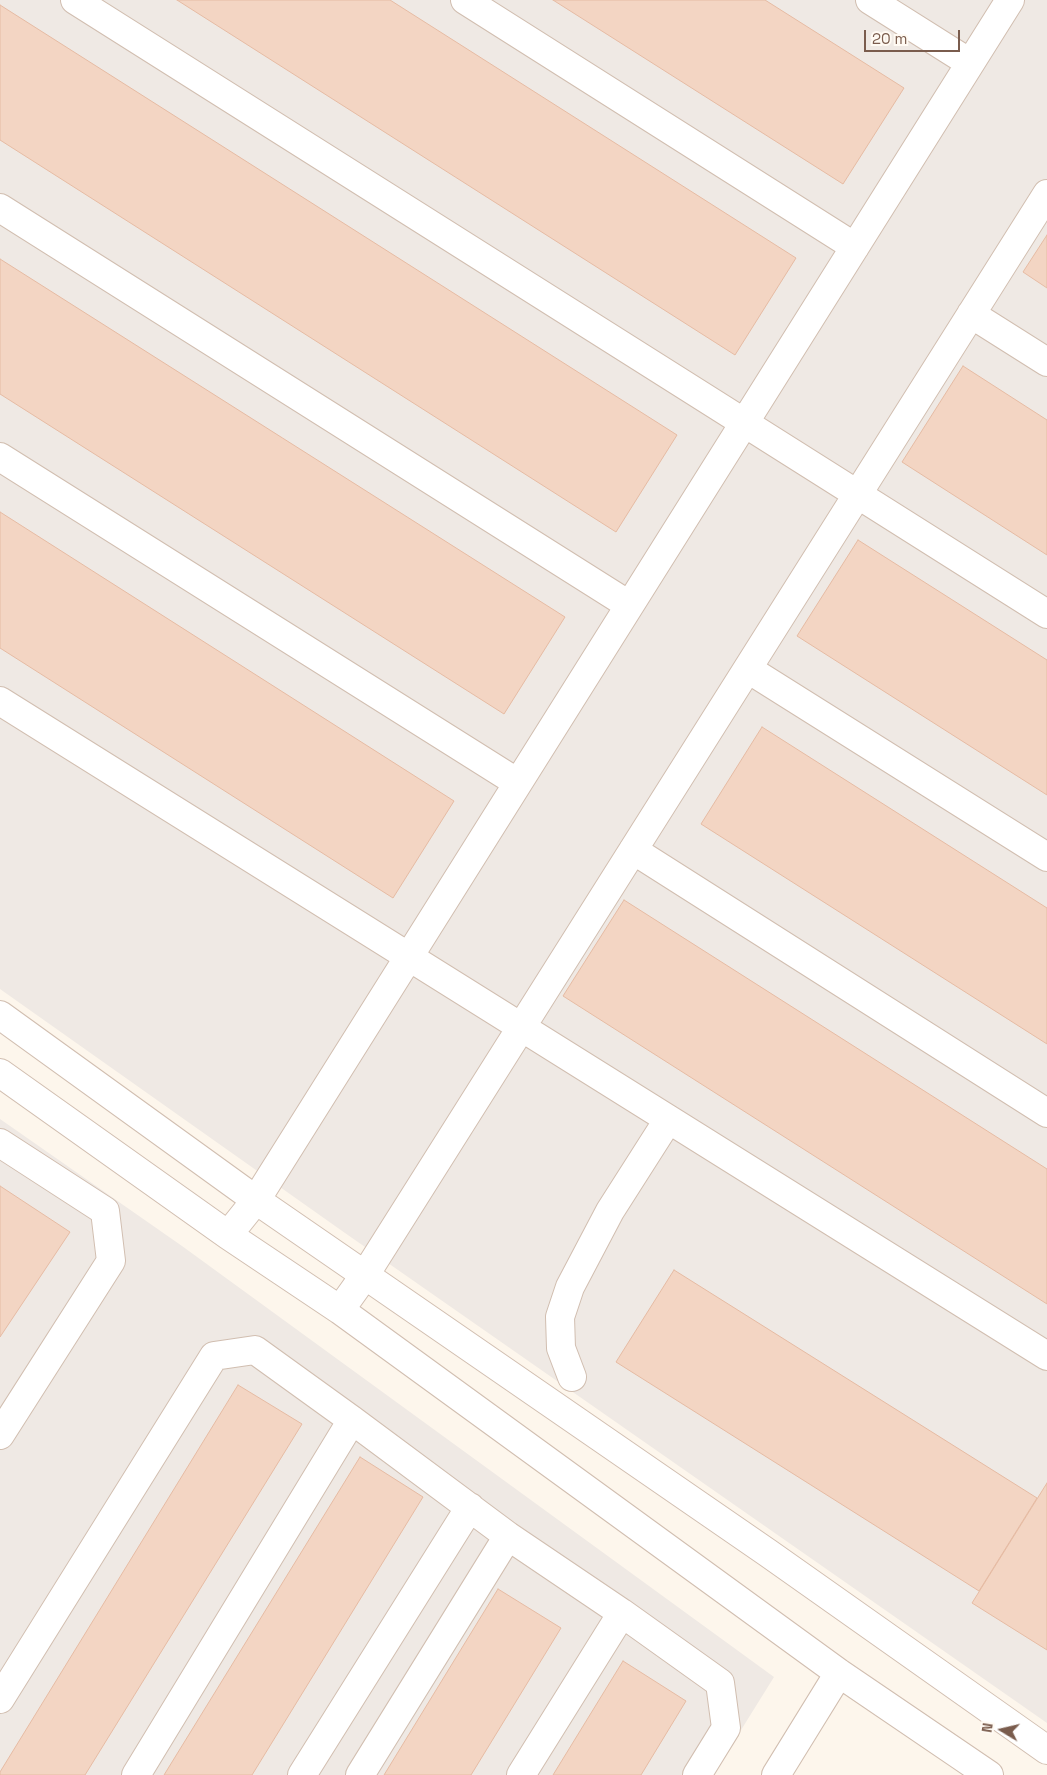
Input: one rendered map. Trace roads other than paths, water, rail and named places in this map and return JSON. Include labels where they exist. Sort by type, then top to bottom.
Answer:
[{"type":"street","points":[[75,0],[1047,614]]},
{"type":"street","points":[[465,0],[855,247]]},
{"type":"street","points":[[870,0],[970,64]]},
{"type":"street","points":[[228,1235],[256,1200],[1010,0]]},
{"type":"street","points":[[340,1310],[365,1275],[1047,194]]},
{"type":"street","points":[[0,208],[630,606]]},
{"type":"street","points":[[971,314],[1047,362]]},
{"type":"street","points":[[0,457],[518,783]]},
{"type":"street","points":[[748,668],[1047,857]]},
{"type":"street","points":[[0,701],[1047,1356]]},
{"type":"street","points":[[633,850],[1047,1113]]},
{"type":"street","points":[[0,1015],[256,1200],[768,1553],[1047,1750]]},
{"type":"street","points":[[0,1073],[228,1235],[340,1310],[840,1673],[989,1775]]},
{"type":"street","points":[[572,1377],[561,1348],[560,1317],[570,1287],[610,1211],[668,1120]]},
{"type":"street","points":[[0,1143],[105,1211],[111,1260],[0,1435]]},
{"type":"street","points":[[0,1699],[214,1356],[255,1350],[508,1536],[622,1613],[720,1683],[726,1728],[697,1775]]},
{"type":"street","points":[[136,1775],[352,1420]]},
{"type":"street","points":[[302,1775],[470,1507]]},
{"type":"street","points":[[360,1775],[508,1536]]},
{"type":"street","points":[[521,1775],[622,1613]]},
{"type":"street","points":[[776,1775],[840,1673]]}]
